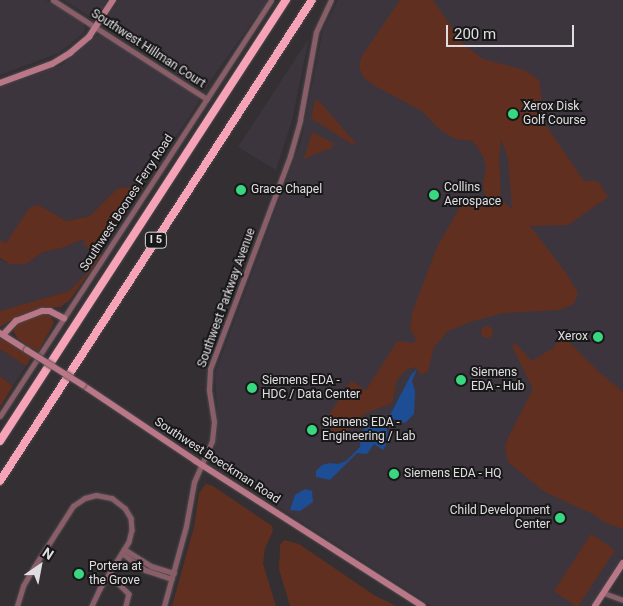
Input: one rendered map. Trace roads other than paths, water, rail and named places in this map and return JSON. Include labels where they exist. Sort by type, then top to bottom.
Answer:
[{"type":"highway","name":"I 5","points":[[0,441],[286,0]]},
{"type":"highway","name":"I 5","points":[[0,481],[312,0]]},
{"type":"main road","points":[[0,82],[62,59],[82,44],[113,0]]},
{"type":"main road","points":[[2,334],[16,321],[42,311],[64,318]]},
{"type":"main road","name":"Southwest Boeckman Road","points":[[2,334],[84,385],[202,465],[423,606]]},
{"type":"main road","points":[[595,606],[623,563]]},
{"type":"street","name":"Southwest Hillman Court","points":[[53,0],[207,99]]},
{"type":"street","name":"Southwest Boones Ferry Road","points":[[0,416],[271,0]]},
{"type":"street","name":"Southwest Parkway Avenue","points":[[164,606],[187,522],[194,482],[210,446],[213,432],[213,408],[209,389],[210,369],[290,156],[300,120],[316,32],[331,0]]},
{"type":"street","points":[[17,606],[24,586],[34,567],[73,506],[84,498],[96,495],[107,496],[125,508],[131,518],[132,530],[131,537],[92,606]]},
{"type":"street","points":[[123,551],[173,576]]},
{"type":"street","points":[[109,574],[129,594],[126,606]]},
{"type":"street","points":[[604,593],[623,600]]},
{"type":"water","points":[[417,369],[412,381],[415,391],[414,414],[405,423],[394,419],[390,422],[387,428],[388,441],[383,450],[374,444],[367,454],[357,453],[330,480],[316,477],[316,471],[322,465],[338,464],[346,461],[360,447],[361,433],[365,428],[383,423],[388,419],[411,375]]},
{"type":"water","points":[[305,489],[312,491],[313,502],[300,511],[290,510],[295,495]]},
{"type":"place","name":"Xerox Disk Golf Course","points":[[513,114]]},
{"type":"place","name":"Grace Chapel","points":[[241,190]]},
{"type":"place","name":"Collins Aerospace","points":[[434,195]]},
{"type":"place","name":"Xerox","points":[[598,337]]},
{"type":"place","name":"Siemens EDA - Hub","points":[[461,380]]},
{"type":"place","name":"Siemens EDA - HDC / Data Center","points":[[252,388]]},
{"type":"place","name":"Siemens EDA - Engineering / Lab","points":[[312,430]]},
{"type":"place","name":"Siemens EDA - HQ","points":[[394,474]]},
{"type":"place","name":"Child Development Center","points":[[560,518]]},
{"type":"place","name":"Portera at the Grove","points":[[79,574]]}]
